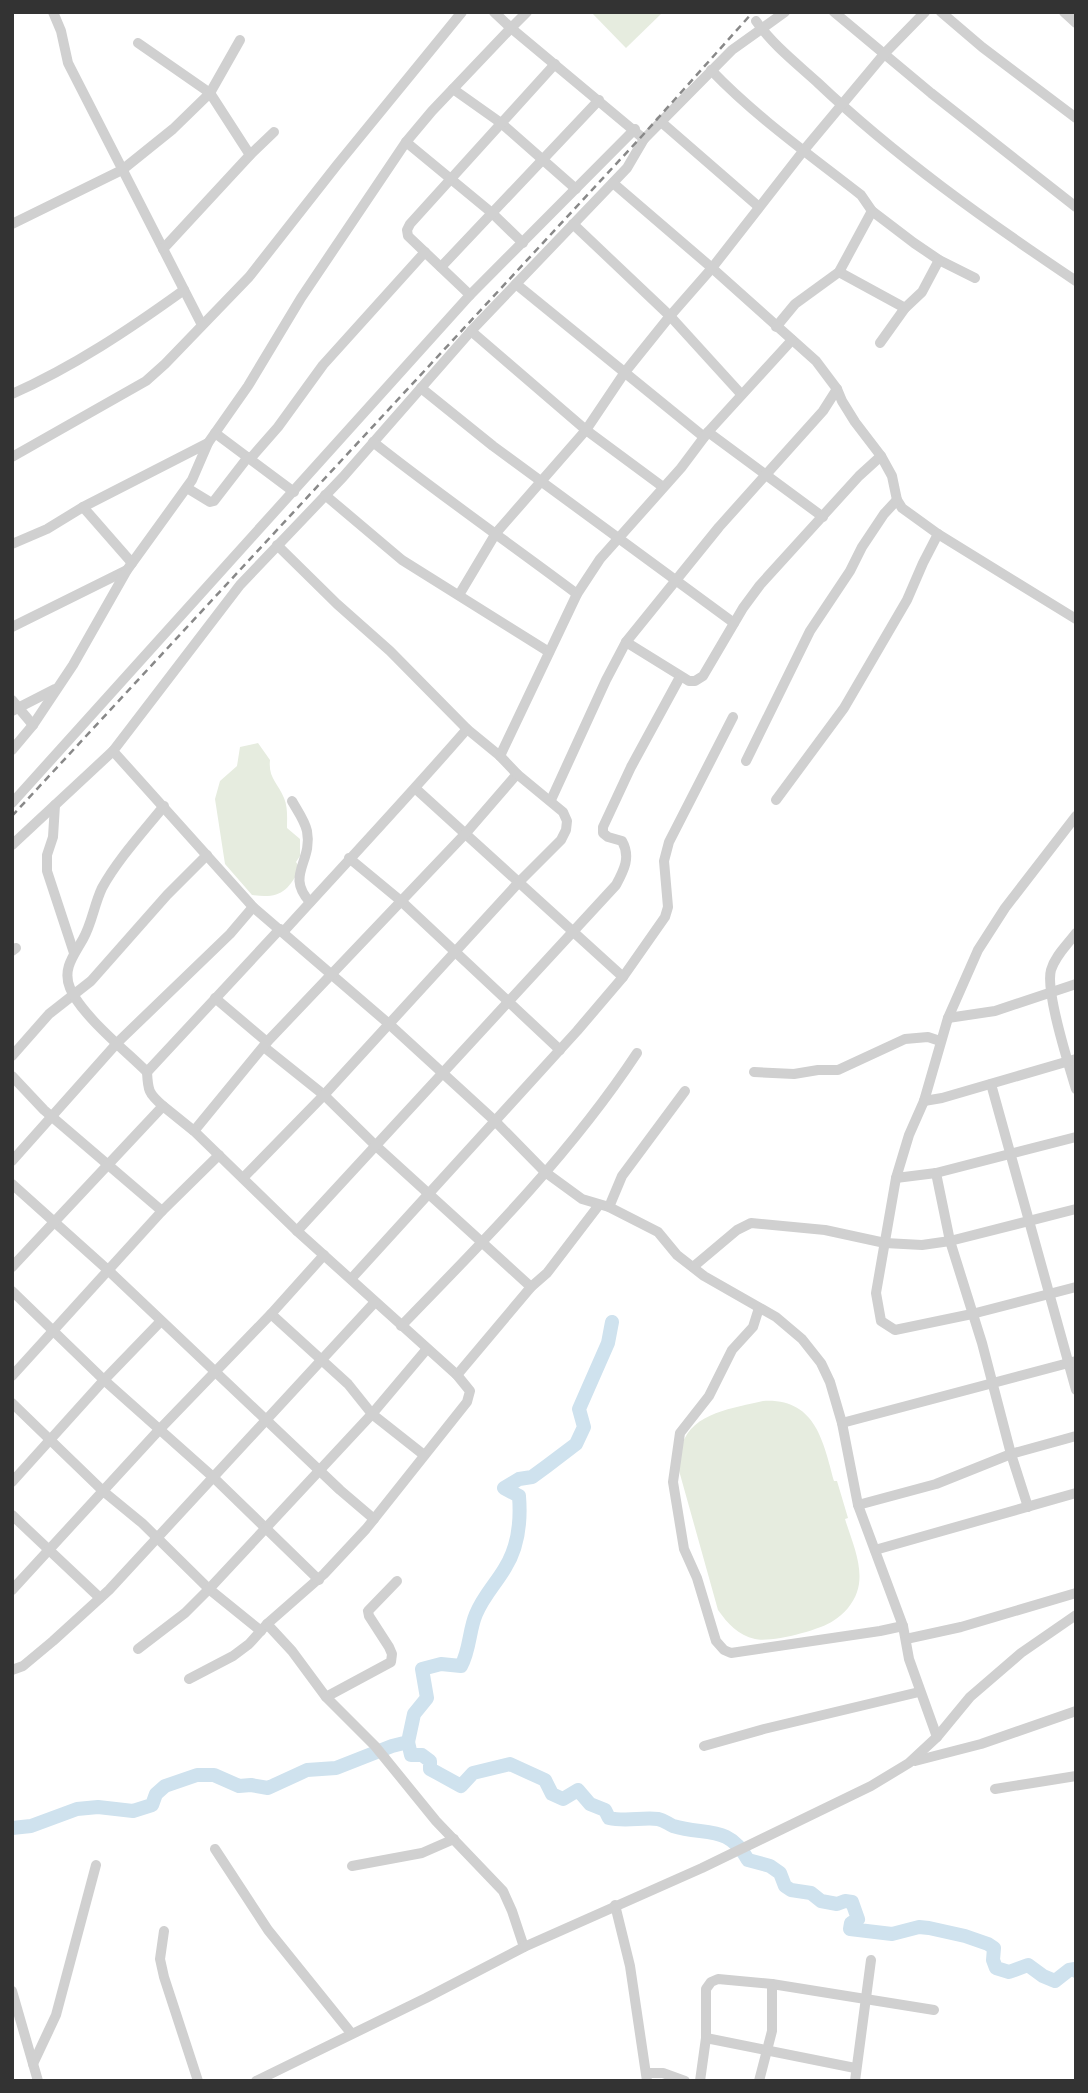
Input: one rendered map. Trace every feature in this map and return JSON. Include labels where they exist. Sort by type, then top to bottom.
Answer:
[{"type":"street","points":[[53,12],[61,30],[68,62],[202,325]]},
{"type":"street","points":[[12,457],[146,381],[256,267],[462,12]]},
{"type":"street","points":[[494,12],[645,139]]},
{"type":"street","points":[[12,750],[58,688],[130,567],[187,488],[211,438],[248,386],[301,298],[406,142],[527,12]]},
{"type":"street","points":[[12,845],[113,751],[240,585],[325,495],[471,331],[627,169],[645,139],[660,121],[759,25],[785,12]]},
{"type":"street","points":[[834,12],[931,93],[1076,207]]},
{"type":"street","points":[[459,595],[496,533],[586,430],[625,372],[712,268],[804,150],[885,53],[925,12]]},
{"type":"street","points":[[941,12],[982,47],[1076,118]]},
{"type":"street","points":[[1064,12],[1076,23]]},
{"type":"street","points":[[759,25],[842,106],[940,188],[1076,281]]},
{"type":"street","points":[[12,224],[122,170],[173,130],[210,93],[240,40]]},
{"type":"street","points":[[138,43],[210,93],[250,155]]},
{"type":"street","points":[[470,295],[408,236],[407,230],[410,223],[450,178],[555,64]]},
{"type":"street","points":[[711,70],[736,96],[861,195],[872,211],[939,260],[975,278]]},
{"type":"street","points":[[453,89],[501,123],[544,158],[576,189]]},
{"type":"street","points":[[441,267],[599,100]]},
{"type":"street","points":[[660,121],[759,207]]},
{"type":"street","points":[[12,803],[470,295],[635,129]]},
{"type":"street","points":[[163,249],[274,132]]},
{"type":"street","points":[[406,142],[492,213],[523,243]]},
{"type":"street","points":[[613,183],[816,361],[837,389],[855,422],[881,456],[892,476],[897,500],[902,508],[938,534],[1076,619]]},
{"type":"street","points":[[776,327],[796,304],[839,272],[872,211]]},
{"type":"street","points":[[573,224],[670,316],[741,394]]},
{"type":"street","points":[[187,488],[204,499],[214,501],[278,427],[323,365],[425,252]]},
{"type":"street","points":[[880,343],[905,308],[922,292],[939,260]]},
{"type":"street","points":[[839,272],[905,308]]},
{"type":"street","points":[[516,284],[706,435],[766,474],[823,517]]},
{"type":"street","points":[[12,394],[38,383],[132,327],[184,289]]},
{"type":"street","points":[[471,331],[586,430],[663,487]]},
{"type":"street","points":[[500,756],[577,594],[618,536],[741,394],[792,340]]},
{"type":"street","points":[[421,388],[493,446],[734,623]]},
{"type":"street","points":[[551,800],[626,642],[675,580],[823,411],[837,389]]},
{"type":"street","points":[[211,438],[249,458],[294,492]]},
{"type":"street","points":[[14,541],[47,529],[211,438]]},
{"type":"street","points":[[373,442],[577,594]]},
{"type":"street","points":[[626,642],[680,677],[695,681],[703,676],[760,585],[859,476],[881,456]]},
{"type":"street","points":[[325,495],[402,560],[549,652]]},
{"type":"street","points":[[746,761],[810,631],[850,571],[862,547],[897,500]]},
{"type":"street","points":[[83,507],[130,567]]},
{"type":"street","points":[[776,800],[844,708],[907,600],[938,534]]},
{"type":"street","points":[[243,1178],[324,1095],[556,845],[566,830],[567,821],[563,812],[551,800],[467,729],[390,651],[277,545]]},
{"type":"street","points":[[12,627],[130,567]]},
{"type":"street","points":[[297,1231],[616,885],[625,867],[625,846],[622,841],[608,837],[603,832],[603,827],[631,767],[680,677]]},
{"type":"street","points":[[33,725],[14,707],[58,688]]},
{"type":"street","points":[[351,1279],[560,1050],[623,977],[665,918],[668,906],[664,861],[669,842],[733,716]]},
{"type":"street","points":[[188,1679],[233,1656],[318,1580],[374,1519],[470,1396],[470,1391],[457,1375],[297,1231],[194,1131],[151,1095],[147,1087],[147,1072],[416,789],[467,729]]},
{"type":"street","points":[[113,751],[253,907],[389,1024],[495,1121],[545,1172],[582,1199],[604,1206],[658,1232],[677,1255],[704,1276],[776,1317],[802,1339],[821,1363],[830,1382],[842,1423],[858,1505],[903,1626],[919,1692],[937,1738]]},
{"type":"street","points":[[194,1131],[265,1045],[466,833],[517,774]]},
{"type":"street","points":[[416,789],[623,977]]},
{"type":"street","points":[[292,801],[307,828],[307,853],[298,882],[299,888],[310,902]]},
{"type":"street","points":[[55,805],[47,871],[74,953]]},
{"type":"street","points":[[147,1072],[84,1010],[74,995],[67,971],[84,938],[103,887],[164,807]]},
{"type":"street","points":[[1076,816],[1005,908],[978,950],[948,1018],[924,1101],[909,1135],[896,1178],[876,1293],[881,1321],[895,1330],[972,1314],[1076,1287]]},
{"type":"street","points":[[12,1056],[49,1014],[92,981],[167,895],[207,855]]},
{"type":"street","points":[[349,858],[457,951],[507,1002],[560,1050]]},
{"type":"street","points":[[12,1161],[118,1042],[217,947],[253,907]]},
{"type":"street","points":[[1076,933],[1052,967],[1049,978],[1072,1060],[1076,1089]]},
{"type":"street","points":[[948,1018],[995,1011],[1076,984]]},
{"type":"street","points":[[215,998],[531,1287]]},
{"type":"street","points":[[754,1072],[793,1074],[838,1070],[848,1068],[905,1039],[928,1037],[940,1041]]},
{"type":"street","points":[[401,1326],[483,1242],[545,1172],[613,1090],[637,1053]]},
{"type":"street","points":[[924,1101],[1072,1060]]},
{"type":"street","points":[[12,1076],[52,1117],[162,1210]]},
{"type":"street","points":[[991,1084],[1012,1154],[1027,1220],[1072,1362],[1076,1390]]},
{"type":"street","points":[[457,1375],[604,1206],[622,1176],[685,1091]]},
{"type":"street","points":[[12,1266],[163,1106]]},
{"type":"street","points":[[896,1178],[936,1173],[1076,1137]]},
{"type":"street","points":[[12,1376],[162,1210],[219,1155]]},
{"type":"street","points":[[936,1173],[950,1241],[1028,1507]]},
{"type":"street","points":[[12,1184],[109,1271],[266,1422],[374,1519]]},
{"type":"street","points":[[693,1267],[737,1230],[751,1223],[764,1222],[825,1230],[885,1244],[922,1245],[950,1241],[1076,1209]]},
{"type":"street","points":[[12,1590],[324,1255]]},
{"type":"street","points":[[12,1291],[318,1580]]},
{"type":"street","points":[[12,1670],[32,1659],[100,1598],[158,1539],[375,1301]]},
{"type":"street","points":[[759,1308],[753,1327],[732,1350],[709,1396],[680,1433],[673,1482],[684,1549],[697,1578],[716,1641],[723,1650],[731,1653],[880,1632],[903,1626]]},
{"type":"street","points":[[271,1314],[348,1384],[372,1414],[424,1455]]},
{"type":"street","points":[[12,1482],[48,1440],[161,1321]]},
{"type":"street","points":[[138,1648],[170,1626],[209,1589],[372,1414],[426,1349]]},
{"type":"street","points":[[842,1423],[1072,1362]]},
{"type":"street","points":[[12,1403],[48,1440],[209,1589],[264,1627],[292,1651],[326,1697],[375,1746],[454,1839],[503,1891],[524,1947]]},
{"type":"street","points":[[858,1505],[936,1484],[1011,1454],[1076,1436]]},
{"type":"street","points":[[875,1550],[1076,1493]]},
{"type":"street","points":[[12,1516],[100,1598]]},
{"type":"street","points":[[326,1697],[391,1662],[389,1647],[368,1611],[397,1581]]},
{"type":"street","points":[[906,1639],[961,1627],[1076,1592]]},
{"type":"street","points":[[256,2081],[524,1947],[702,1868],[872,1786],[909,1763],[937,1738],[970,1697],[1021,1653],[1076,1615]]},
{"type":"street","points":[[704,1746],[919,1692]]},
{"type":"street","points":[[909,1763],[981,1744],[1076,1711]]},
{"type":"street","points":[[995,1789],[1076,1776]]},
{"type":"street","points":[[352,1866],[422,1853],[454,1839]]},
{"type":"street","points":[[215,1849],[268,1930],[351,2033]]},
{"type":"street","points":[[33,2064],[56,2015],[96,1865]]},
{"type":"street","points":[[615,1905],[629,1966],[647,2077],[663,2073],[685,2081]]},
{"type":"street","points":[[164,1931],[160,1959],[164,1977],[198,2081]]},
{"type":"street","points":[[855,2081],[864,2000],[872,1960]]},
{"type":"street","points":[[700,2081],[706,2038],[704,2001],[706,1989],[711,1982],[727,1978],[934,2010]]},
{"type":"street","points":[[759,2081],[772,2031],[772,1984]]},
{"type":"street","points":[[12,1992],[38,2081]]},
{"type":"street","points":[[706,2038],[855,2068]]},
{"type":"shaded area","points":[[591,12],[663,12],[626,48]]},
{"type":"shaded area","points":[[258,743],[270,760],[272,776],[282,793],[287,813],[287,828],[300,839],[300,856],[296,862],[300,868],[296,876],[282,892],[269,896],[252,895],[225,864],[215,799],[220,781],[237,766],[240,747]]},
{"type":"shaded area","points":[[763,1401],[794,1406],[814,1424],[826,1451],[834,1481],[837,1481],[848,1518],[845,1519],[857,1555],[859,1583],[853,1601],[833,1621],[795,1635],[762,1640],[738,1632],[718,1610],[678,1467],[682,1445],[695,1425],[716,1413]]},
{"type":"waterway","points":[[12,1828],[31,1826],[77,1809],[98,1807],[133,1811],[152,1805],[156,1794],[165,1786],[197,1775],[214,1775],[239,1786],[268,1788],[307,1770],[336,1768],[408,1742],[414,1714],[427,1698],[422,1669],[441,1664],[461,1666],[476,1614],[513,1551],[520,1515],[519,1496],[504,1488],[519,1479],[532,1477],[576,1444],[584,1427],[579,1409],[608,1343],[612,1322]]},
{"type":"waterway","points":[[408,1742],[411,1755],[422,1755],[430,1761],[430,1769],[461,1786],[473,1773],[510,1764],[545,1780],[552,1794],[563,1799],[578,1790],[590,1804],[605,1810],[609,1818],[658,1819],[673,1826],[724,1836],[732,1841],[748,1860],[770,1866],[780,1873],[785,1886],[791,1890],[811,1893],[821,1901],[837,1904],[852,1902],[858,1919],[851,1923],[850,1929],[892,1934],[919,1927],[929,1928],[988,1944],[994,1948],[993,1960],[996,1968],[1009,1972],[1028,1965],[1055,1981],[1069,1970],[1076,1971]]},
{"type":"railway","points":[[12,816],[642,136],[753,12]]}]
